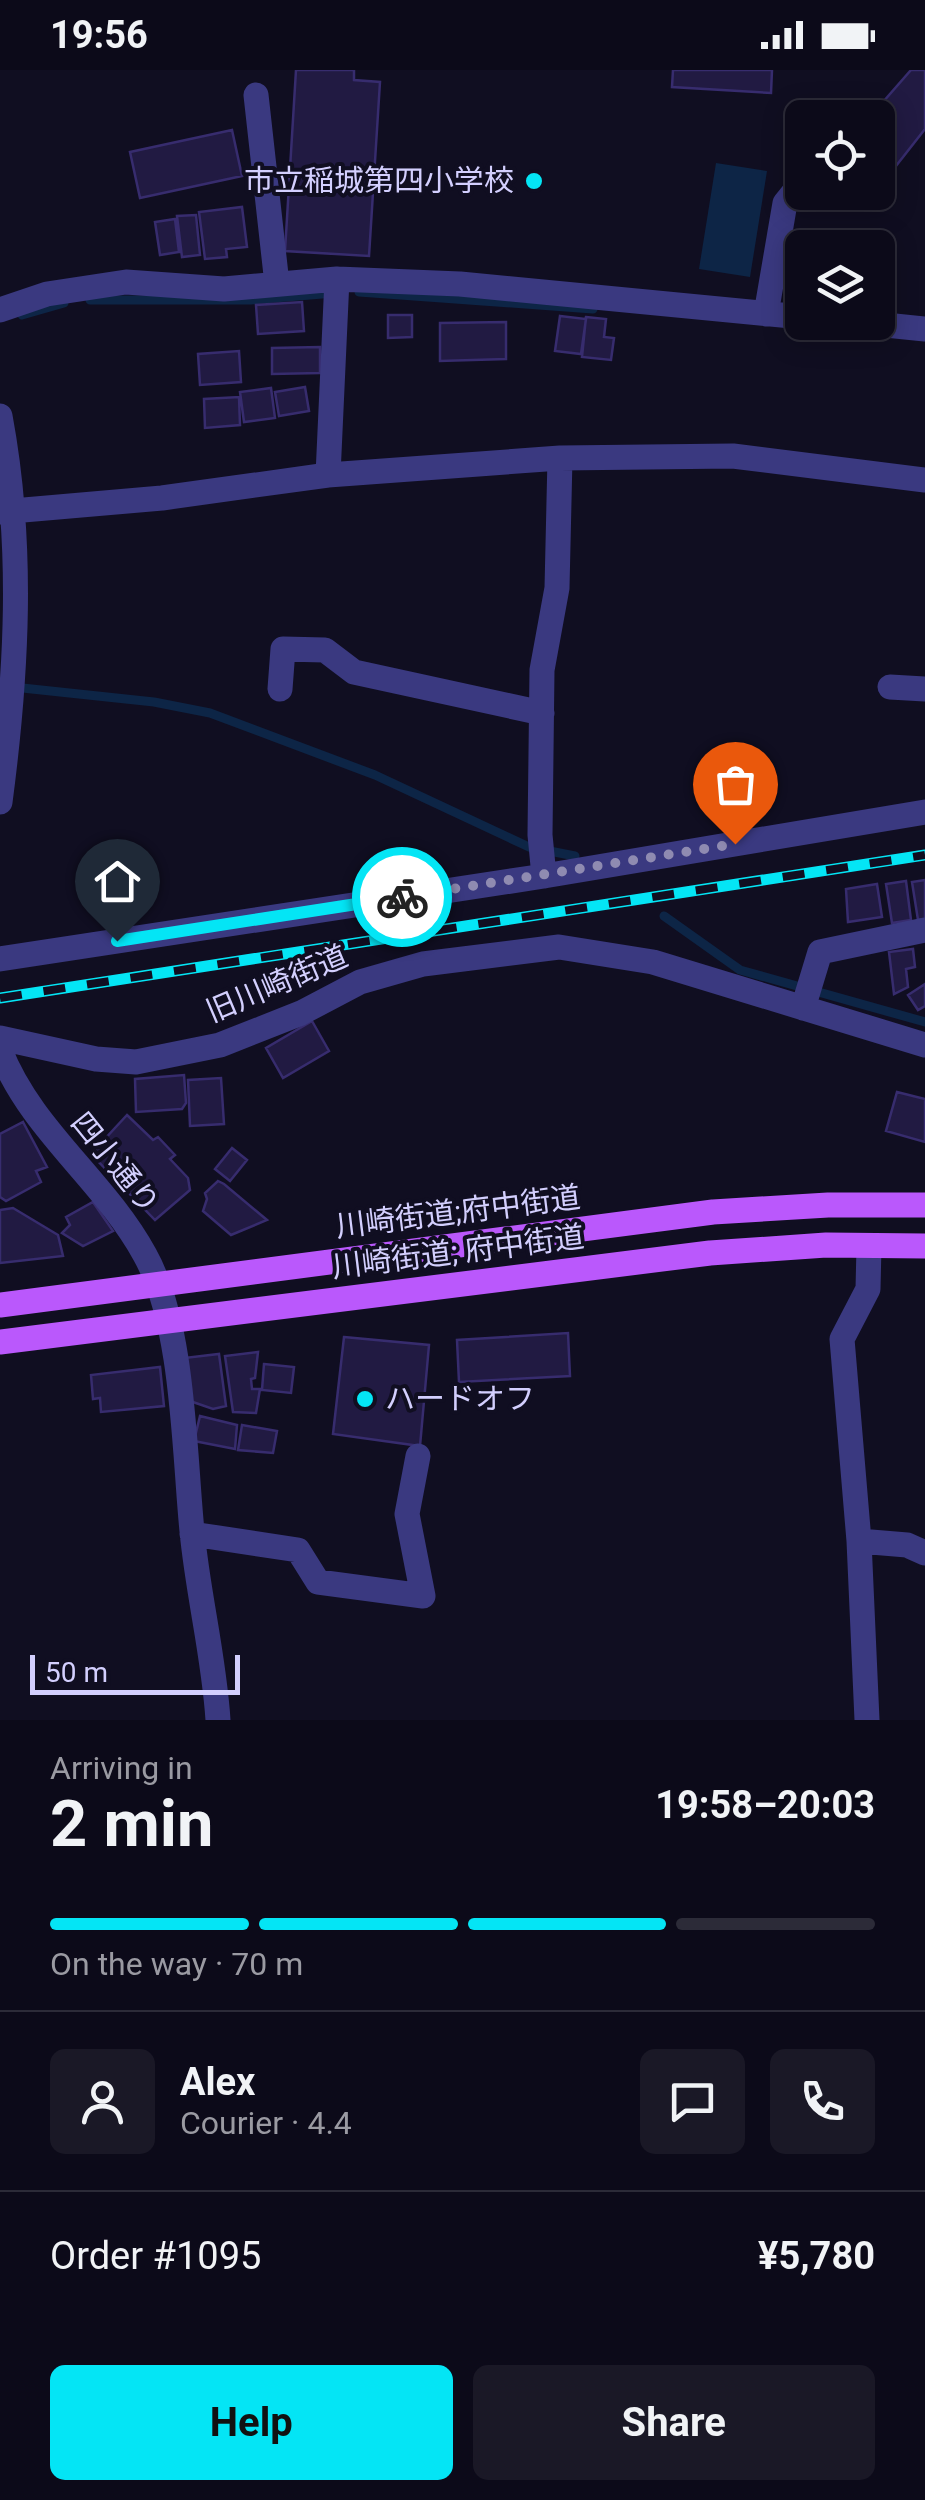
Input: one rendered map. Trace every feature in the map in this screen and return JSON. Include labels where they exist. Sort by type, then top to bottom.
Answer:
[{"type":"main road","name":"川崎街道;府中街道","points":[[0,1305],[713,1212],[828,1204],[925,1205]]},
{"type":"main road","name":"川崎街道; 府中街道","points":[[0,1342],[710,1253],[925,1246]]},
{"type":"street","points":[[256,95],[277,284]]},
{"type":"street","points":[[766,314],[785,203]]},
{"type":"street","points":[[328,475],[337,279]]},
{"type":"street","points":[[0,310],[47,294],[126,282],[224,289],[337,279],[460,284],[785,316]]},
{"type":"street","points":[[895,326],[925,329]]},
{"type":"street","points":[[0,416],[8,511],[14,688],[0,802]]},
{"type":"street","points":[[8,511],[162,498],[328,475],[560,458],[733,456],[925,480]]},
{"type":"street","points":[[542,856],[542,670],[557,588],[560,458]]},
{"type":"street","points":[[280,689],[283,649],[325,650],[354,672],[542,713]]},
{"type":"street","points":[[890,687],[925,689]]},
{"type":"street","points":[[0,958],[542,856],[925,812]]},
{"type":"street","points":[[802,1008],[820,952],[925,930]]},
{"type":"street","name":"旧川崎街道","points":[[0,1038],[96,1059],[136,1062],[220,1045],[301,1012],[360,982],[423,964],[559,947],[654,962],[925,1045]]},
{"type":"street","name":"四小通り","points":[[0,1050],[30,1110],[109,1202],[144,1253],[159,1284],[186,1439],[192,1534],[216,1680],[218,1720]]},
{"type":"street","points":[[866,1720],[859,1542],[842,1340],[868,1289],[869,1246]]},
{"type":"street","points":[[192,1534],[298,1550],[318,1582],[423,1596],[407,1514],[418,1456]]},
{"type":"street","points":[[859,1542],[906,1545],[925,1553]]},
{"type":"water","points":[[716,163],[767,171],[750,277],[699,269]]},
{"type":"building","points":[[296,70],[354,70],[354,80],[380,82],[369,256],[285,251]]},
{"type":"building","points":[[673,70],[772,70],[771,93],[672,87]]},
{"type":"building","points":[[911,70],[925,70],[925,129],[895,167],[895,100],[885,100]]},
{"type":"building","points":[[232,130],[242,176],[140,198],[130,152]]},
{"type":"building","points":[[242,207],[247,247],[226,249],[227,257],[205,259],[199,212]]},
{"type":"building","points":[[196,215],[200,255],[182,257],[177,216]]},
{"type":"building","points":[[175,219],[179,252],[160,255],[155,222]]},
{"type":"building","points":[[302,302],[304,331],[258,334],[256,305]]},
{"type":"building","points":[[388,315],[412,315],[412,337],[388,338]]},
{"type":"building","points":[[560,316],[586,319],[581,354],[555,351]]},
{"type":"building","points":[[586,317],[606,319],[604,337],[614,338],[611,360],[582,357]]},
{"type":"building","points":[[506,322],[506,359],[440,361],[440,323]]},
{"type":"building","points":[[320,347],[320,373],[272,374],[272,348]]},
{"type":"building","points":[[239,351],[241,382],[200,385],[198,354]]},
{"type":"building","points":[[305,387],[309,411],[279,416],[275,392]]},
{"type":"building","points":[[271,388],[275,418],[244,422],[240,392]]},
{"type":"building","points":[[239,397],[240,425],[205,428],[204,399]]},
{"type":"building","points":[[925,880],[925,919],[918,920],[912,882]]},
{"type":"building","points":[[906,881],[911,920],[892,923],[886,884]]},
{"type":"building","points":[[877,884],[882,917],[848,922],[846,889]]},
{"type":"building","points":[[913,949],[915,967],[906,969],[908,987],[894,994],[889,952]]},
{"type":"building","points":[[925,984],[925,1006],[918,1010],[908,995]]},
{"type":"building","points":[[312,1021],[329,1051],[283,1078],[266,1048]]},
{"type":"building","points":[[184,1075],[186,1103],[182,1109],[136,1112],[135,1079]]},
{"type":"building","points":[[221,1078],[224,1124],[190,1126],[188,1080]]},
{"type":"building","points":[[897,1092],[925,1099],[925,1142],[886,1131]]},
{"type":"building","points":[[127,1115],[153,1140],[158,1137],[175,1155],[170,1159],[188,1178],[190,1190],[155,1220],[91,1154]]},
{"type":"building","points":[[23,1122],[47,1167],[36,1171],[41,1182],[6,1201],[0,1197],[0,1134]]},
{"type":"building","points":[[232,1148],[247,1160],[230,1181],[215,1169]]},
{"type":"building","points":[[218,1181],[267,1220],[231,1235],[203,1211],[205,1193]]},
{"type":"building","points":[[93,1202],[113,1231],[83,1246],[62,1233],[70,1225],[66,1217]]},
{"type":"building","points":[[13,1208],[58,1235],[63,1256],[0,1263],[0,1210]]},
{"type":"building","points":[[568,1333],[570,1376],[459,1382],[457,1340]]},
{"type":"building","points":[[344,1337],[429,1345],[420,1446],[333,1434]]},
{"type":"building","points":[[258,1352],[255,1378],[251,1379],[252,1389],[260,1389],[256,1413],[233,1412],[225,1356]]},
{"type":"building","points":[[219,1354],[226,1406],[213,1409],[190,1401],[184,1358]]},
{"type":"building","points":[[264,1364],[294,1367],[291,1393],[262,1390]]},
{"type":"building","points":[[160,1367],[164,1406],[101,1412],[100,1398],[93,1399],[91,1375]]},
{"type":"building","points":[[200,1416],[237,1425],[235,1449],[194,1441]]},
{"type":"building","points":[[242,1425],[277,1431],[273,1453],[238,1450]]},
{"type":"waterway","points":[[359,292],[593,309]]},
{"type":"waterway","points":[[90,300],[251,300],[334,293]]},
{"type":"waterway","points":[[22,315],[64,303]]},
{"type":"waterway","points":[[13,687],[154,702],[210,713],[375,775],[529,847],[575,856]]},
{"type":"waterway","points":[[664,916],[740,970],[925,1022]]},
{"type":"railway","points":[[0,998],[925,855]]},
{"type":"way so far","points":[[402,897],[735,844]]},
{"type":"place","name":"市立稲城第四小学校","points":[[534,181]]},
{"type":"place","name":"ハードオフ","points":[[365,1399]]},
{"type":"route","points":[[117,941],[402,897]]}]
